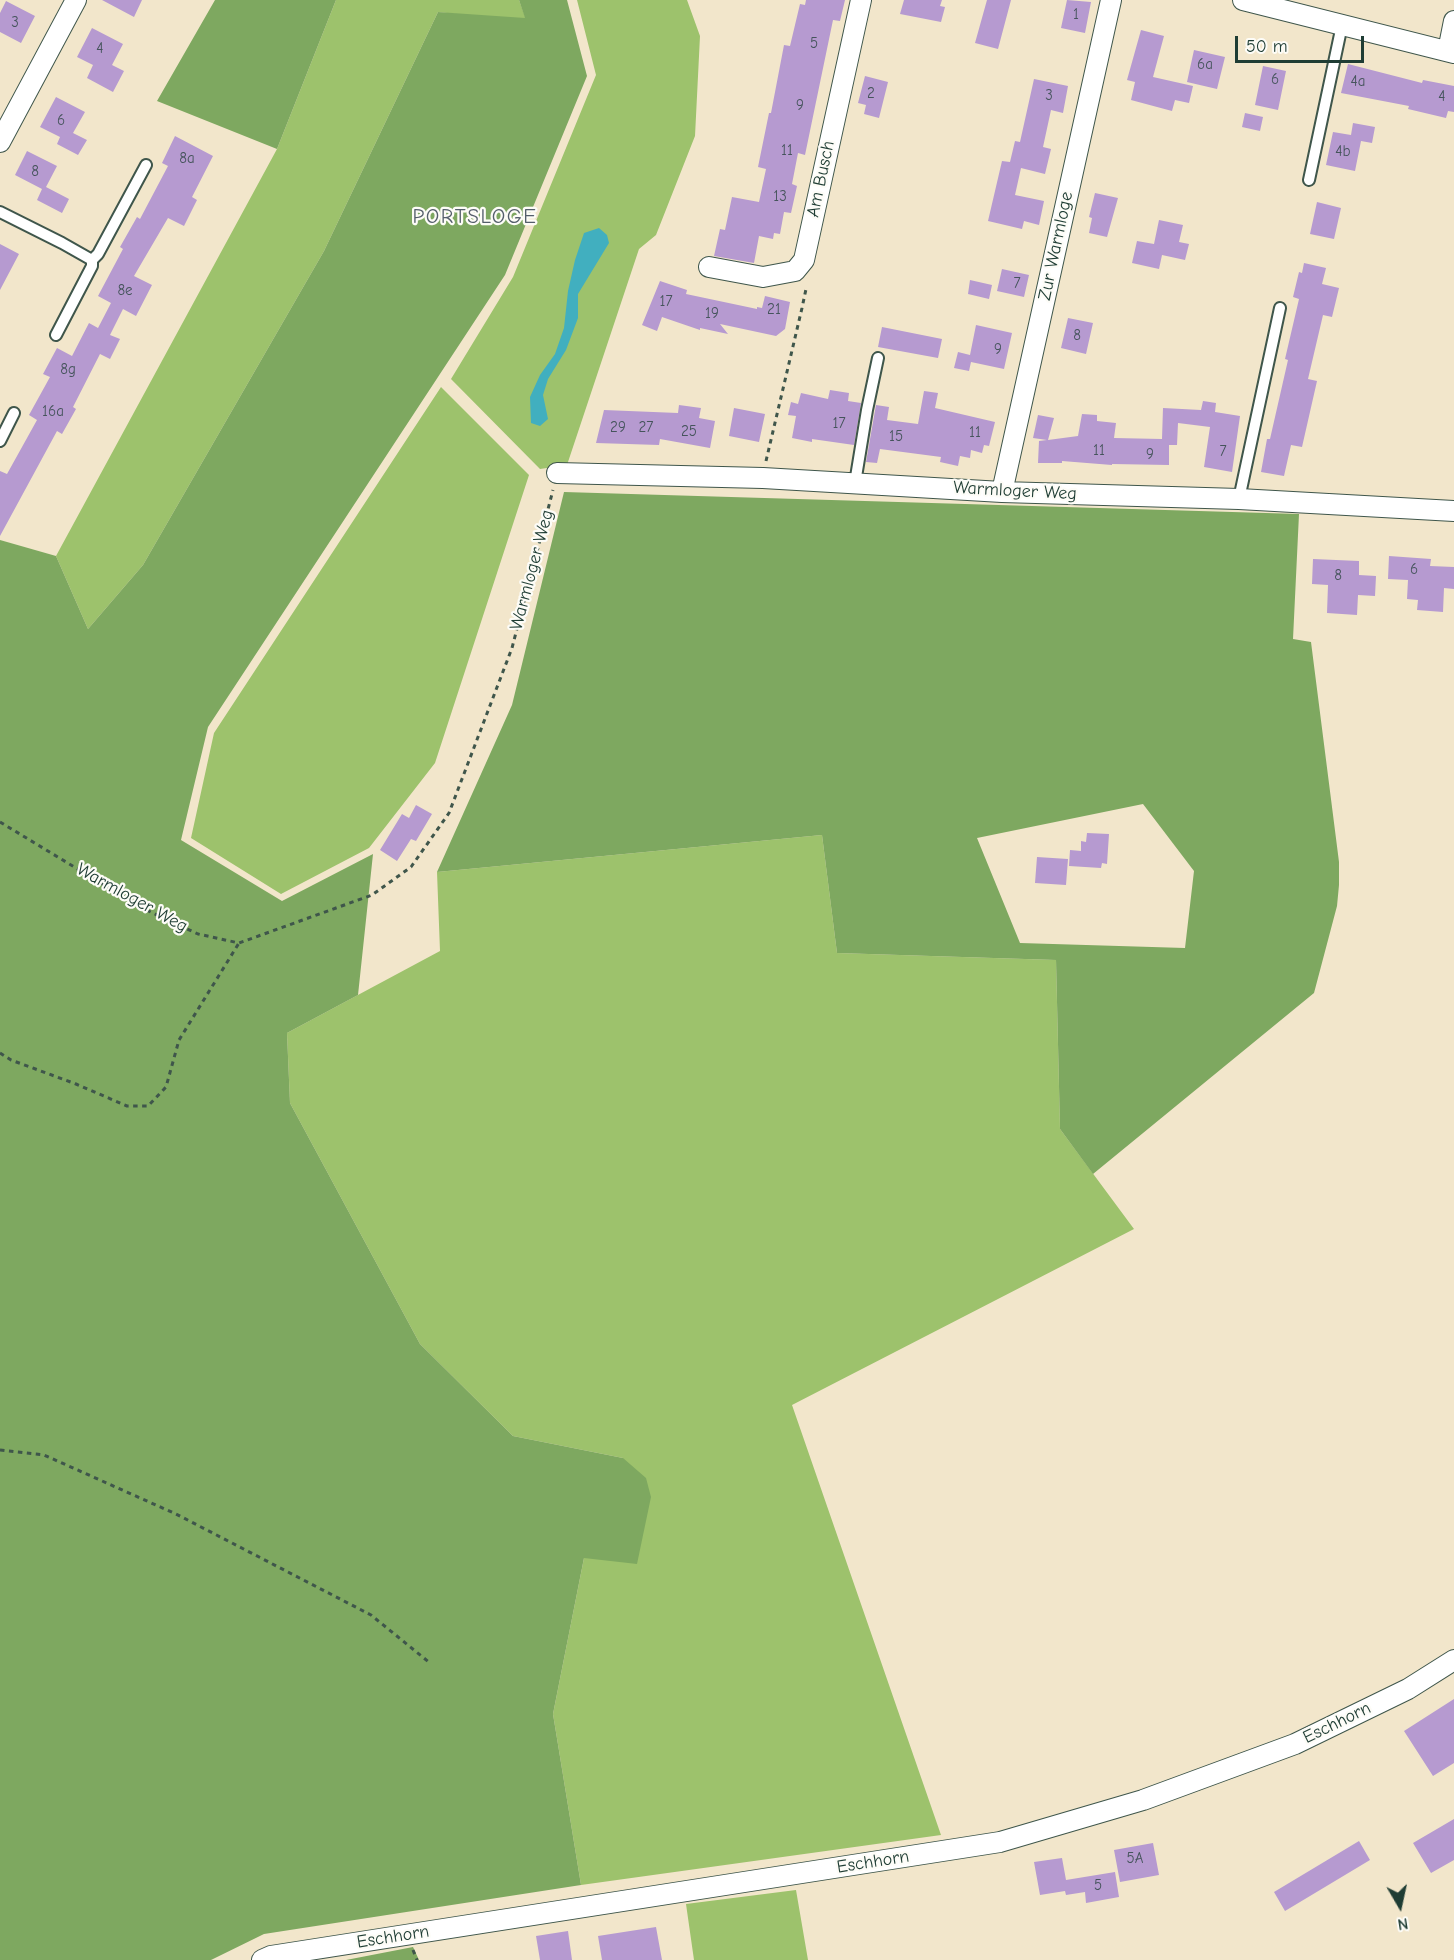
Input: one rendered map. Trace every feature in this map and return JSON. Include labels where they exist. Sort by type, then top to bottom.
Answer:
[{"type":"street","points":[[0,142],[76,0]]},
{"type":"street","name":"Am Busch","points":[[795,271],[804,260],[861,0]]},
{"type":"street","name":"Zur Warmloge","points":[[1002,492],[1111,0]]},
{"type":"street","points":[[1243,0],[1451,52],[1454,21]]},
{"type":"street","points":[[709,267],[763,277],[795,271]]},
{"type":"street","name":"Warmloger Weg","points":[[557,473],[763,478],[1002,492],[1239,500],[1454,511]]},
{"type":"street","name":"Eschhorn","points":[[262,1960],[282,1954],[999,1842],[1143,1800],[1295,1744],[1408,1689],[1454,1660]]},
{"type":"lane","points":[[1309,180],[1342,25]]},
{"type":"lane","points":[[56,335],[92,266],[92,260],[98,254],[146,165]]},
{"type":"lane","points":[[0,212],[92,260]]},
{"type":"lane","points":[[1239,500],[1280,308]]},
{"type":"lane","points":[[855,483],[878,358]]},
{"type":"lane","points":[[0,441],[14,413]]},
{"type":"path","points":[[763,478],[806,289],[795,271]]},
{"type":"path","name":"Warmloger Weg","points":[[0,822],[142,908],[198,934],[239,943],[372,895],[411,867],[449,813],[512,648],[557,473]]},
{"type":"path","points":[[0,1053],[11,1060],[128,1106],[148,1106],[166,1087],[178,1040],[239,943]]},
{"type":"path","points":[[0,1450],[44,1455],[176,1514],[371,1615],[430,1663]]},
{"type":"green space","points":[[215,0],[336,0],[277,149],[157,101]]},
{"type":"green space","points":[[336,0],[519,0],[527,22],[438,12],[324,251],[143,565],[88,629],[56,556],[277,149]]},
{"type":"green space","points":[[519,0],[567,0],[587,76],[505,275],[208,727],[181,840],[282,901],[373,854],[358,995],[287,1033],[290,1103],[420,1344],[513,1436],[623,1458],[646,1478],[651,1497],[637,1564],[584,1558],[553,1714],[581,1885],[264,1934],[211,1960],[0,1960],[0,540],[56,556],[88,629],[143,565],[324,251],[438,12],[525,18]]},
{"type":"green space","points":[[577,0],[687,0],[700,36],[695,136],[656,235],[639,249],[567,465],[540,469],[451,379],[513,277],[596,75]]},
{"type":"green space","points":[[441,387],[529,475],[435,763],[369,848],[281,894],[191,838],[214,733]]},
{"type":"green space","points":[[564,492],[1299,514],[1293,639],[1311,642],[1339,862],[1337,906],[1314,993],[1093,1174],[1060,1129],[1056,960],[837,953],[822,835],[437,872],[512,705]],"holes":[[[1143,804],[1194,871],[1185,948],[1020,943],[977,838]]]},
{"type":"green space","points":[[822,835],[837,953],[1056,960],[1060,1129],[1134,1229],[792,1405],[941,1835],[581,1885],[553,1714],[584,1558],[623,1458],[513,1436],[420,1344],[290,1103],[287,1033],[440,951],[437,872]]},
{"type":"green space","points":[[796,1890],[808,1960],[694,1960],[686,1904]]},
{"type":"green space","points":[[413,1947],[419,1960],[346,1960]]},
{"type":"water","points":[[599,228],[607,235],[609,243],[578,294],[578,318],[566,350],[548,379],[543,395],[548,419],[540,426],[531,423],[530,397],[540,375],[555,354],[564,328],[568,291],[584,233]]},
{"type":"building","points":[[102,0],[142,0],[134,17]]},
{"type":"building","points":[[806,0],[845,0],[840,21],[833,20],[805,155],[798,153],[792,184],[797,186],[791,213],[784,212],[780,234],[774,233],[773,239],[759,236],[754,263],[714,256],[720,229],[725,230],[732,197],[759,202],[766,169],[758,167],[784,45],[790,46],[800,4],[805,5]]},
{"type":"building","points":[[904,0],[942,0],[940,6],[945,7],[941,22],[900,14]]},
{"type":"building","points":[[987,0],[1011,0],[998,49],[975,43]]},
{"type":"building","points":[[1067,0],[1091,2],[1085,33],[1061,28]]},
{"type":"building","points":[[6,1],[35,16],[21,43],[0,32],[0,13]]},
{"type":"building","points":[[92,28],[123,44],[112,65],[124,71],[113,92],[87,78],[93,65],[77,57]]},
{"type":"building","points":[[1141,30],[1164,36],[1153,77],[1193,86],[1189,103],[1175,100],[1172,111],[1131,100],[1135,82],[1127,80]]},
{"type":"building","points":[[1194,50],[1225,57],[1217,89],[1187,82]]},
{"type":"building","points":[[1348,64],[1422,83],[1423,80],[1454,86],[1454,112],[1448,111],[1446,118],[1408,109],[1409,106],[1341,93]]},
{"type":"building","points":[[1263,66],[1286,71],[1278,110],[1255,105]]},
{"type":"building","points":[[865,76],[888,82],[879,118],[864,114],[866,105],[858,103]]},
{"type":"building","points":[[1034,79],[1068,86],[1063,113],[1051,110],[1043,147],[1051,149],[1045,174],[1021,168],[1015,195],[1044,201],[1039,225],[1024,221],[1022,229],[988,221],[1002,161],[1010,162],[1015,141],[1020,142]]},
{"type":"building","points":[[56,97],[85,112],[73,133],[87,140],[78,155],[57,144],[60,137],[40,127]]},
{"type":"building","points":[[1245,113],[1263,117],[1260,131],[1242,127]]},
{"type":"building","points":[[1353,123],[1375,127],[1372,143],[1361,141],[1355,171],[1326,165],[1333,132],[1351,135]]},
{"type":"building","points":[[175,136],[213,156],[192,197],[197,200],[184,226],[168,218],[134,276],[152,285],[136,316],[123,309],[110,335],[120,339],[110,359],[100,354],[73,407],[76,409],[62,434],[57,431],[0,536],[0,471],[7,474],[37,420],[29,415],[50,377],[43,374],[57,348],[72,356],[89,323],[98,328],[111,303],[98,296],[123,249],[120,247],[137,217],[140,219],[168,166],[162,163]]},
{"type":"building","points":[[27,151],[57,166],[46,187],[69,199],[62,213],[37,200],[42,189],[15,175]]},
{"type":"building","points":[[1095,193],[1118,198],[1107,237],[1089,233],[1092,218],[1089,217]]},
{"type":"building","points":[[1317,202],[1341,208],[1334,239],[1310,234]]},
{"type":"building","points":[[1159,220],[1183,225],[1179,242],[1189,244],[1185,260],[1162,255],[1159,269],[1132,263],[1137,241],[1154,244]]},
{"type":"building","points":[[0,244],[19,254],[0,290]]},
{"type":"building","points":[[1304,263],[1326,268],[1322,284],[1339,288],[1332,317],[1323,315],[1308,379],[1317,381],[1302,447],[1291,445],[1284,476],[1261,472],[1267,439],[1270,439],[1288,360],[1285,359],[1299,299],[1293,297],[1299,272],[1302,273]]},
{"type":"building","points":[[1002,269],[1029,275],[1024,297],[997,291]]},
{"type":"building","points":[[970,280],[992,285],[989,299],[968,294]]},
{"type":"building","points":[[660,281],[687,290],[686,294],[757,309],[757,307],[762,308],[765,296],[790,302],[785,329],[776,336],[720,324],[728,334],[700,328],[700,330],[662,317],[657,331],[642,325]]},
{"type":"building","points":[[1068,318],[1093,323],[1086,354],[1061,348]]},
{"type":"building","points":[[976,325],[1012,333],[1004,369],[971,362],[969,371],[954,368],[958,352],[970,355]]},
{"type":"building","points":[[882,327],[942,339],[938,358],[878,347]]},
{"type":"building","points":[[830,390],[849,393],[848,401],[861,403],[854,445],[792,438],[796,416],[788,415],[791,402],[798,404],[801,393],[828,399]]},
{"type":"building","points":[[924,391],[938,393],[935,408],[995,422],[989,446],[984,445],[982,453],[971,450],[970,458],[960,456],[958,466],[940,462],[941,457],[880,449],[877,463],[866,462],[876,405],[889,407],[887,420],[918,424]]},
{"type":"building","points":[[1203,401],[1216,403],[1215,412],[1240,416],[1232,472],[1204,467],[1210,427],[1178,423],[1177,445],[1169,445],[1169,465],[1112,465],[1062,461],[1062,463],[1038,463],[1039,441],[1047,440],[1033,438],[1038,415],[1054,418],[1048,440],[1078,436],[1082,414],[1097,415],[1097,421],[1116,423],[1114,438],[1162,439],[1163,408],[1201,410]]},
{"type":"building","points":[[679,405],[701,408],[699,418],[715,421],[710,448],[660,439],[659,445],[596,443],[604,410],[678,413]]},
{"type":"building","points":[[734,408],[765,414],[759,442],[729,436]]},
{"type":"building","points":[[1389,556],[1431,559],[1430,566],[1454,567],[1454,589],[1444,588],[1443,612],[1417,610],[1418,600],[1407,599],[1408,580],[1388,579]]},
{"type":"building","points":[[1313,559],[1359,561],[1359,575],[1376,576],[1375,596],[1358,595],[1357,615],[1327,613],[1328,585],[1312,584]]},
{"type":"building","points":[[416,805],[432,814],[416,841],[411,839],[397,861],[380,850],[402,814],[409,818]]},
{"type":"building","points":[[1087,833],[1109,834],[1107,864],[1102,863],[1101,868],[1069,866],[1070,850],[1081,851],[1081,841],[1086,842]]},
{"type":"building","points":[[1037,857],[1068,859],[1066,885],[1035,883]]},
{"type":"building","points":[[1454,1699],[1454,1763],[1433,1776],[1404,1731]]},
{"type":"building","points":[[1454,1819],[1454,1860],[1431,1873],[1413,1843]]},
{"type":"building","points":[[1359,1841],[1370,1860],[1285,1911],[1274,1892]]},
{"type":"building","points":[[1153,1843],[1159,1875],[1120,1882],[1114,1850]]},
{"type":"building","points":[[1062,1858],[1066,1880],[1115,1872],[1119,1897],[1086,1903],[1085,1892],[1066,1895],[1065,1891],[1040,1895],[1034,1862]]},
{"type":"building","points":[[656,1927],[662,1960],[602,1960],[598,1936]]},
{"type":"building","points":[[568,1931],[572,1960],[540,1960],[536,1936]]},
{"type":"district","name":"PORTSLOGE","points":[[475,217]]}]
